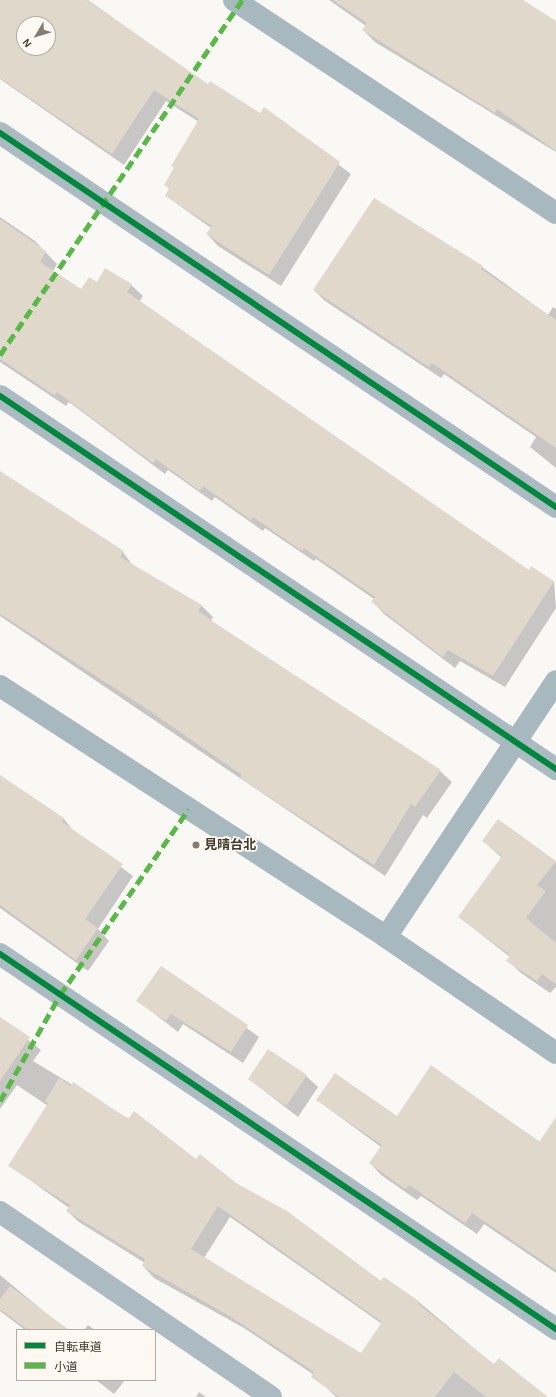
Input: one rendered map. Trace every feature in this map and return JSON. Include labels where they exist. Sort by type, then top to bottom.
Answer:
[{"type":"street","points":[[234,0],[556,213]]},
{"type":"street","points":[[0,133],[556,507]]},
{"type":"street","points":[[0,396],[556,769]]},
{"type":"street","points":[[386,937],[517,742],[556,681]]},
{"type":"street","points":[[0,686],[386,937],[556,1053]]},
{"type":"street","points":[[0,954],[556,1329]]},
{"type":"street","points":[[0,1212],[271,1397]]},
{"type":"building","points":[[0,0],[87,0],[208,84],[210,81],[260,113],[264,107],[340,162],[269,275],[206,234],[212,226],[165,196],[169,188],[164,185],[174,168],[171,166],[199,119],[154,90],[112,154],[0,78]]},
{"type":"building","points":[[333,0],[523,0],[556,21],[556,151],[497,109],[495,113],[362,30],[367,23]]},
{"type":"building","points":[[374,198],[483,266],[481,269],[556,320],[556,448],[432,363],[429,367],[313,290]]},
{"type":"building","points":[[0,219],[46,251],[40,262],[81,289],[89,277],[97,282],[105,268],[132,284],[127,292],[529,570],[531,566],[554,581],[493,676],[448,650],[443,657],[371,602],[375,597],[304,548],[302,551],[253,517],[251,520],[203,486],[200,491],[156,459],[153,463],[57,392],[54,395],[0,359]]},
{"type":"building","points":[[0,471],[124,551],[120,557],[202,605],[198,611],[224,629],[441,770],[415,807],[411,804],[374,865],[240,778],[242,775],[147,709],[0,614]]},
{"type":"building","points":[[0,775],[64,818],[62,822],[123,864],[85,919],[98,928],[76,960],[0,905]]},
{"type":"building","points":[[498,819],[556,861],[537,885],[546,891],[526,918],[556,943],[556,984],[542,974],[537,981],[506,961],[510,955],[458,917],[502,856],[482,841]]},
{"type":"building","points":[[161,966],[248,1025],[231,1052],[171,1014],[166,1021],[136,1001]]},
{"type":"building","points":[[0,1017],[30,1037],[0,1081]]},
{"type":"building","points":[[268,1049],[307,1075],[286,1106],[248,1079]]},
{"type":"building","points":[[431,1065],[539,1142],[556,1117],[556,1270],[472,1213],[465,1223],[409,1185],[405,1189],[369,1163],[382,1145],[316,1100],[335,1073],[397,1116]]},
{"type":"building","points":[[59,1078],[71,1086],[73,1082],[128,1119],[134,1111],[196,1159],[200,1154],[236,1183],[287,1211],[381,1281],[384,1277],[420,1302],[418,1304],[494,1364],[499,1358],[548,1397],[486,1397],[454,1372],[435,1397],[339,1397],[311,1377],[314,1372],[231,1317],[142,1266],[145,1259],[66,1211],[70,1205],[8,1166],[48,1103],[45,1101]],"holes":[[[218,1206],[382,1322],[361,1353],[191,1249]]]},
{"type":"building","points":[[10,1286],[68,1329],[27,1329],[0,1309],[0,1299]]},
{"type":"marked path","points":[[0,355],[242,0]]},
{"type":"marked path","points":[[0,1101],[60,995],[189,809]]},
{"type":"cycle path","points":[[0,133],[556,507]]},
{"type":"cycle path","points":[[0,396],[556,769]]},
{"type":"cycle path","points":[[0,954],[556,1329]]},
{"type":"place","name":"見晴台北","points":[[196,845]]}]
